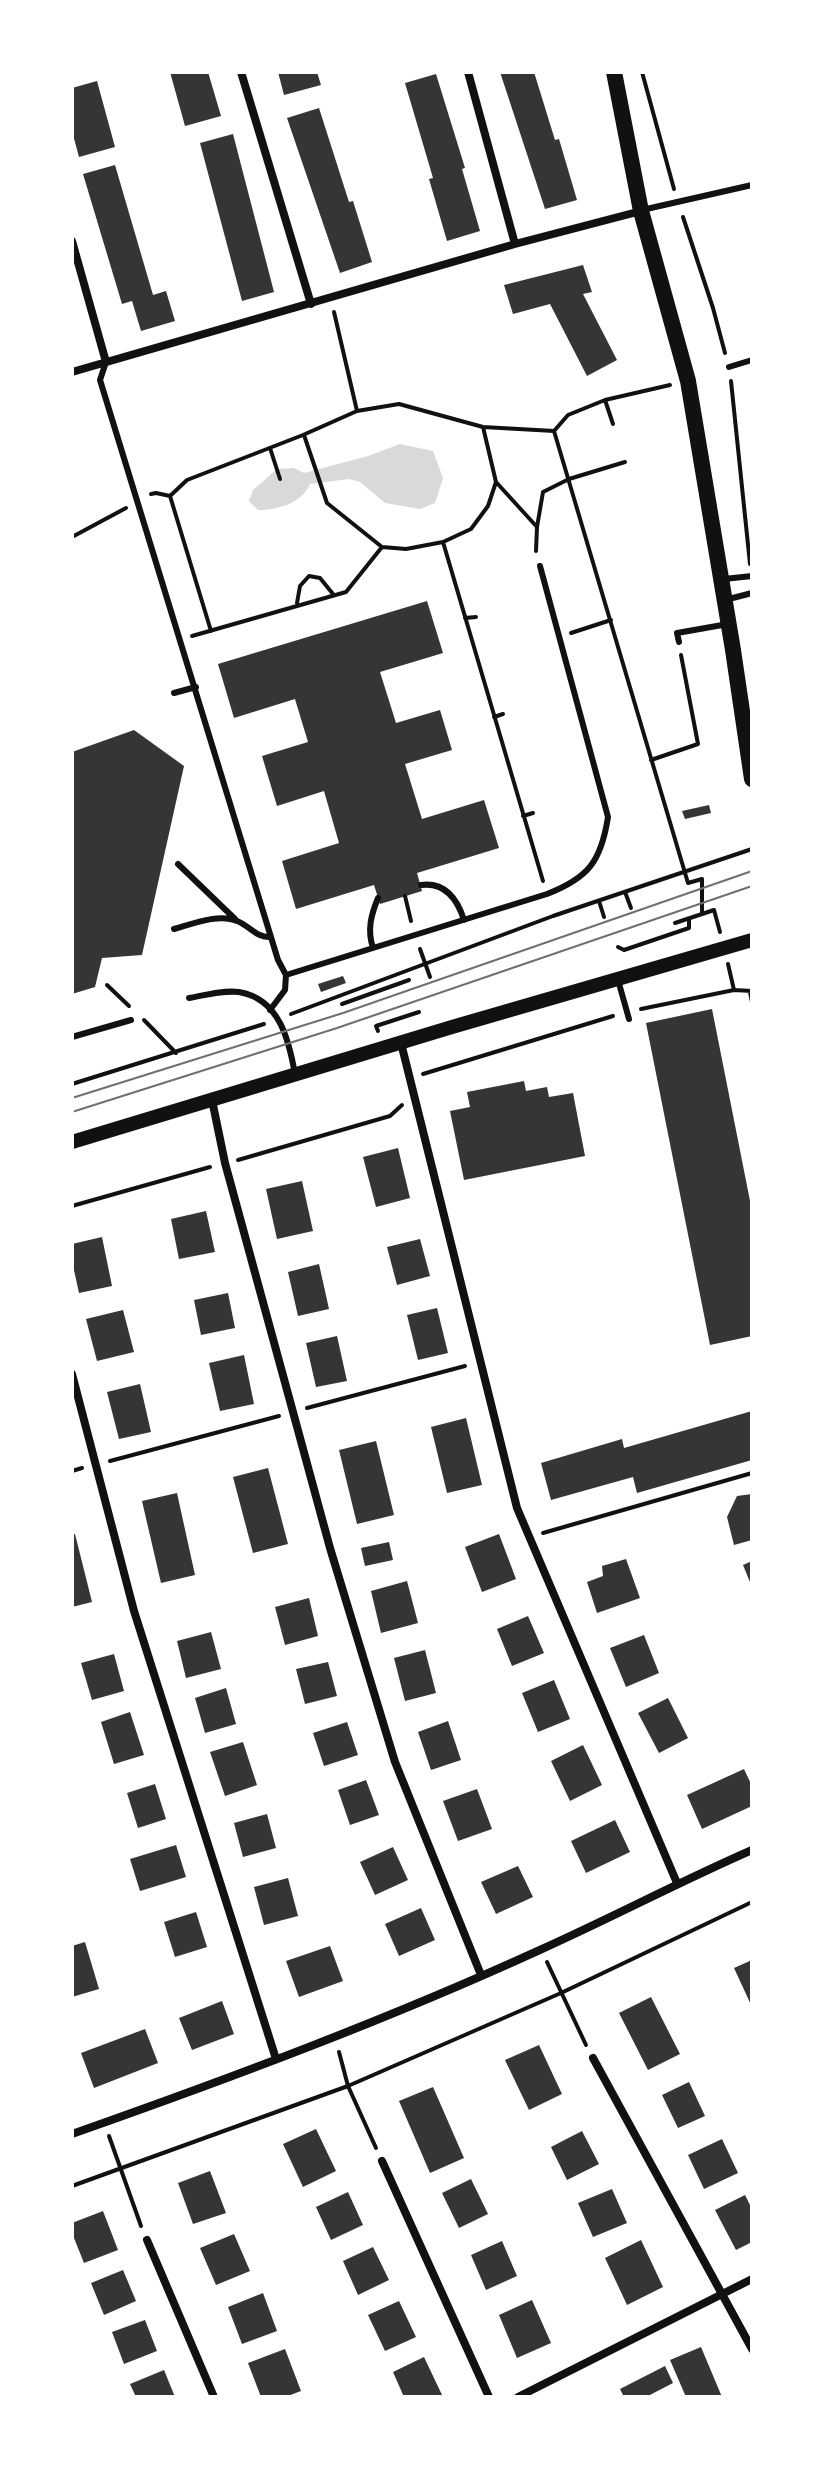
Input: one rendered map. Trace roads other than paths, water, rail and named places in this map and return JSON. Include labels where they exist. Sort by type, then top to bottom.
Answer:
[{"type":"main road","points":[[614,72],[641,211],[688,381],[752,779]]},
{"type":"street","points":[[241,72],[311,304]]},
{"type":"street","points":[[468,72],[515,244]]},
{"type":"street","points":[[72,372],[515,244],[641,211]]},
{"type":"street","points":[[72,241],[106,362]]},
{"type":"street","points":[[72,1142],[752,940]]},
{"type":"street","points":[[401,1043],[517,1508],[677,1883]]},
{"type":"street","points":[[212,1100],[225,1163],[297,1427],[395,1762],[481,1975]]},
{"type":"street","points":[[72,1374],[134,1611],[276,2059]]},
{"type":"street","points":[[73,2131],[105,2123],[334,2039],[542,1949],[752,1850]]},
{"type":"street","points":[[593,2058],[752,2349]]},
{"type":"street","points":[[382,2161],[489,2397]]},
{"type":"street","points":[[147,2240],[214,2397]]},
{"type":"street","points":[[518,2397],[752,2279]]},
{"type":"lane","points":[[641,211],[752,185]]},
{"type":"lane","points":[[729,367],[752,360]]},
{"type":"lane","points":[[106,362],[100,380],[278,960],[286,975],[285,990],[270,1010]]},
{"type":"lane","points":[[286,975],[547,894],[575,883],[591,866],[605,837],[608,817],[540,566]]},
{"type":"lane","points":[[721,579],[751,576]]},
{"type":"lane","points":[[725,600],[752,593]]},
{"type":"lane","points":[[679,642],[677,633],[729,623]]},
{"type":"lane","points":[[174,693],[196,687]]},
{"type":"lane","points":[[178,864],[235,919],[262,938],[271,937]]},
{"type":"lane","points":[[421,885],[434,883],[445,890],[464,920]]},
{"type":"lane","points":[[373,948],[369,937],[370,923],[378,898]]},
{"type":"lane","points":[[174,929],[211,919],[235,919]]},
{"type":"lane","points":[[618,979],[628,1016]]},
{"type":"lane","points":[[189,998],[238,992],[249,995],[270,1010],[279,1019],[289,1044],[295,1074]]},
{"type":"lane","points":[[72,1037],[131,1020]]},
{"type":"tram line","points":[[72,1098],[343,1013],[752,871]]},
{"type":"tram line","points":[[72,1112],[337,1028],[752,886]]}]
